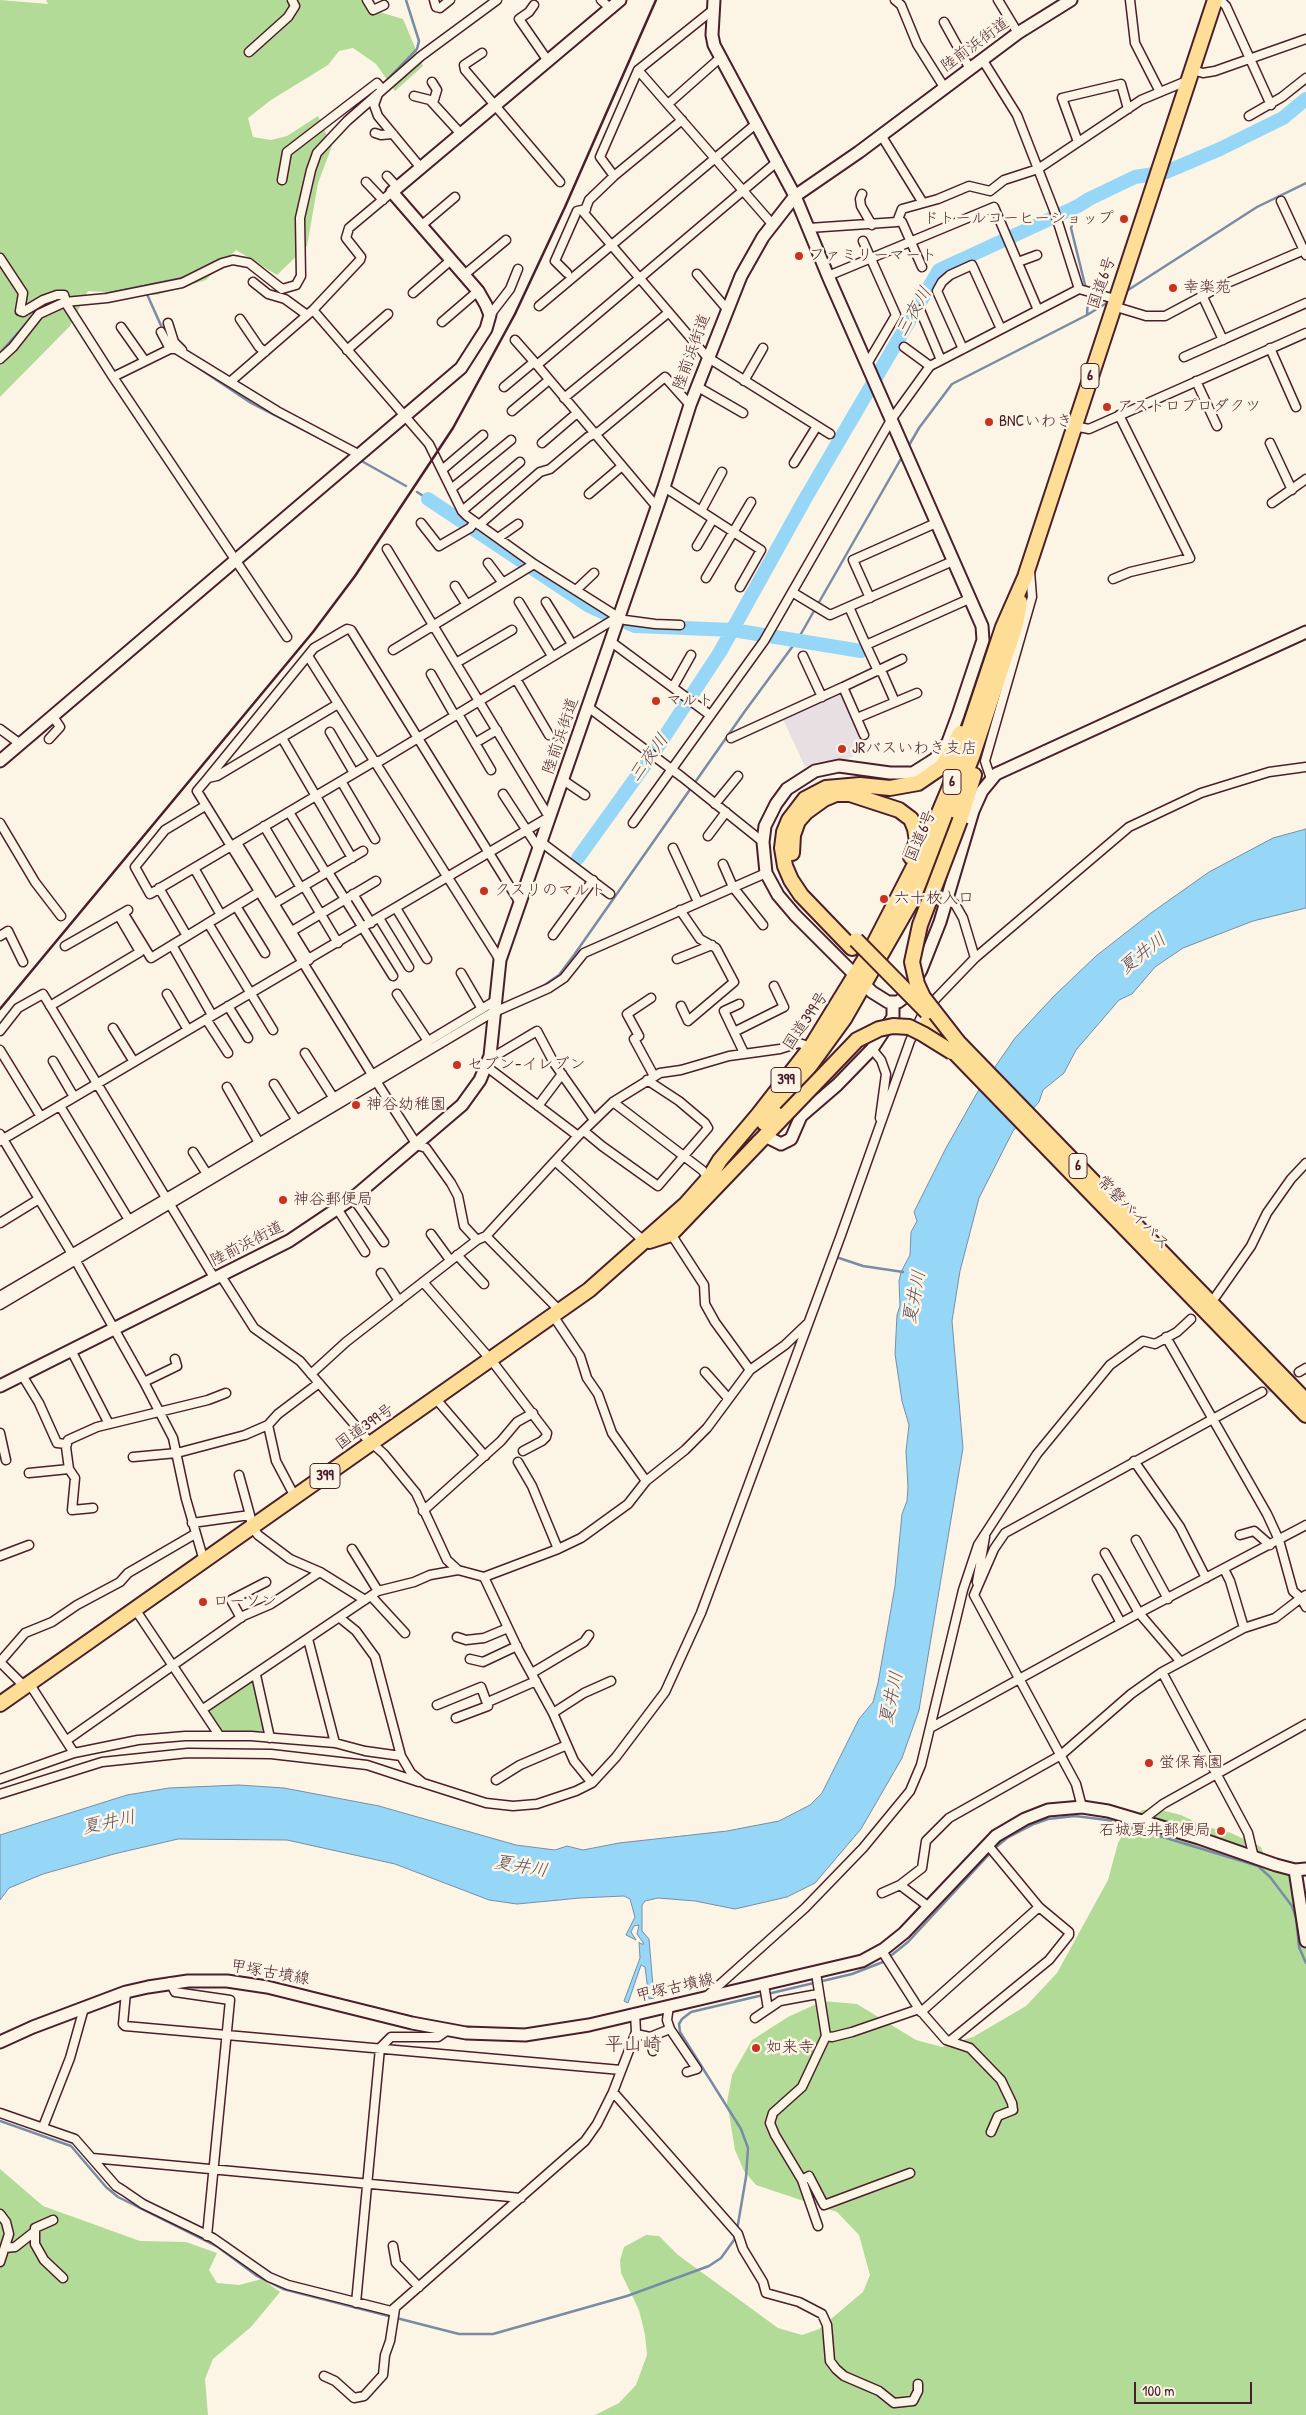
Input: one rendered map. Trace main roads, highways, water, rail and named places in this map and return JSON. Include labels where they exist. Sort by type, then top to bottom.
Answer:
[{"type":"highway","name":"国道6号","points":[[860,981],[873,946],[928,838],[949,789],[1003,627],[1027,571],[1215,0]]},
{"type":"highway","name":"国道6号","points":[[860,981],[925,872],[972,757],[1016,624],[1027,571]]},
{"type":"highway","name":"6","points":[[854,944],[801,895],[791,880],[785,866],[782,848],[784,832],[789,820],[805,799],[826,788],[860,785],[890,788],[909,786],[928,777],[940,768],[958,739],[1000,621],[1027,571]]},
{"type":"highway","name":"6","points":[[955,1047],[916,984],[912,962],[920,925],[960,820],[988,728],[1002,666]]},
{"type":"highway","name":"6","points":[[854,944],[808,890],[797,872],[792,856],[791,847],[798,821],[814,805],[836,794],[863,797],[898,810],[910,819],[915,829],[916,841],[914,851],[873,946]]},
{"type":"highway","name":"常磐バイパス","points":[[854,944],[1195,1293],[1306,1401]]},
{"type":"highway","name":"国道399号","points":[[710,1178],[720,1160],[758,1115],[860,981]]},
{"type":"highway","name":"国道399号","points":[[0,1704],[204,1561],[251,1521],[294,1497],[559,1314],[645,1242],[686,1204],[710,1178],[728,1165],[796,1085],[844,1019],[860,981]]},
{"type":"highway","name":"6","points":[[645,1242],[671,1234],[758,1142],[773,1133],[786,1114],[857,1040],[879,1029],[893,1026],[909,1027],[955,1047]]},
{"type":"highway","name":"常磐バイパス","points":[[1195,1293],[1276,1386],[1306,1415]]},
{"type":"highway","points":[[1276,1386],[1292,1409],[1306,1424]]},
{"type":"water","name":"夏井川","points":[[1306,829],[1306,908],[1253,921],[1183,948],[1155,967],[1132,994],[1119,1000],[1076,1050],[1064,1073],[1043,1090],[1039,1102],[1013,1131],[979,1198],[960,1271],[952,1321],[963,1448],[919,1710],[902,1758],[861,1829],[815,1883],[787,1897],[735,1909],[695,1901],[658,1898],[645,1901],[642,1905],[642,1931],[649,1939],[654,1998],[649,1999],[645,1967],[641,1965],[628,2003],[624,2001],[640,1958],[639,1942],[644,1944],[637,1934],[639,1925],[634,1926],[631,1932],[636,1940],[626,1935],[635,1917],[630,1899],[624,1896],[517,1904],[489,1900],[395,1864],[287,1840],[178,1839],[114,1854],[43,1874],[9,1888],[0,1900],[0,1835],[127,1795],[169,1788],[239,1785],[284,1788],[379,1806],[516,1845],[555,1850],[567,1846],[583,1850],[619,1843],[727,1831],[779,1821],[810,1805],[822,1793],[859,1719],[873,1702],[878,1683],[895,1586],[902,1514],[907,1501],[908,1487],[906,1451],[909,1425],[902,1401],[895,1354],[897,1315],[900,1306],[899,1281],[901,1272],[910,1255],[911,1232],[917,1221],[914,1212],[946,1148],[977,1093],[1015,1038],[1054,996],[1096,956],[1151,913],[1209,872],[1273,838]]},
{"type":"waterway","points":[[382,85],[417,49],[419,41],[406,0]]},
{"type":"waterway","name":"三夜川","points":[[578,858],[655,751],[720,652],[805,499],[939,270],[1078,206],[1135,177],[1166,172],[1220,149],[1283,118],[1306,99]]},
{"type":"waterway","points":[[1125,292],[1257,207],[1306,183]]},
{"type":"waterway","points":[[908,447],[919,428],[952,384],[1087,315],[1088,297],[1071,228],[1078,206]]},
{"type":"waterway","points":[[289,284],[295,280],[297,274],[297,235]]},
{"type":"waterway","points":[[233,256],[248,259]]},
{"type":"waterway","points":[[100,295],[187,277]]},
{"type":"waterway","points":[[146,292],[163,330]]},
{"type":"waterway","points":[[1087,315],[1110,301]]},
{"type":"waterway","points":[[0,353],[34,315]]},
{"type":"waterway","points":[[173,351],[251,403],[354,456]]},
{"type":"waterway","points":[[509,1002],[543,986],[559,975],[574,955],[745,711],[798,639],[902,457]]},
{"type":"waterway","points":[[358,459],[406,486]]},
{"type":"waterway","points":[[417,492],[428,499]]},
{"type":"waterway","name":"三夜川","points":[[428,499],[589,606],[611,616]]},
{"type":"waterway","name":"三夜川","points":[[628,623],[635,626],[733,630],[861,651]]},
{"type":"waterway","points":[[404,1060],[427,1047]]},
{"type":"waterway","name":"夏井川","points":[[839,1258],[863,1266],[903,1272]]},
{"type":"waterway","points":[[0,2121],[71,2146],[106,2187],[118,2197],[218,2247],[257,2276],[283,2289],[459,2334],[493,2334],[627,2296],[709,2266],[721,2258],[734,2240],[737,2230],[746,2177],[748,2148],[741,2129],[680,2032],[679,2024],[682,2019],[691,2012],[852,1974],[883,1962],[908,1942],[995,1848],[1007,1838],[1034,1824],[1048,1819],[1075,1816],[1107,1820],[1258,1866],[1270,1877],[1292,1906],[1296,1918],[1299,1947],[1306,1963]]},
{"type":"tunnel","points":[[1262,1392],[1299,1372]]},
{"type":"railway","points":[[0,1009],[313,632],[355,576],[453,428],[515,314],[565,207],[656,0]]},
{"type":"place","name":"ドトールコーヒーショップ","points":[[1124,219]]},
{"type":"place","name":"ファミリーマート","points":[[799,256]]},
{"type":"place","name":"幸楽苑","points":[[1173,288]]},
{"type":"place","name":"アストロプロダクツ","points":[[1107,407]]},
{"type":"place","name":"BNCいわき","points":[[989,422]]},
{"type":"place","name":"マルト","points":[[656,701]]},
{"type":"place","name":"JRバスいわき支店","points":[[842,749]]},
{"type":"place","name":"クスリのマルト","points":[[484,891]]},
{"type":"place","name":"六十枚入口","points":[[884,899]]},
{"type":"place","name":"セブン-イレブン","points":[[457,1065]]},
{"type":"place","name":"神谷幼稚園","points":[[356,1105]]},
{"type":"place","name":"神谷郵便局","points":[[283,1200]]},
{"type":"place","name":"ローソン","points":[[203,1602]]},
{"type":"place","name":"蛍保育園","points":[[1149,1763]]},
{"type":"place","name":"石城夏井郵便局","points":[[1221,1831]]},
{"type":"place","name":"如来寺","points":[[756,2048]]},
{"type":"district","name":"平山崎","points":[[633,2045]]}]
